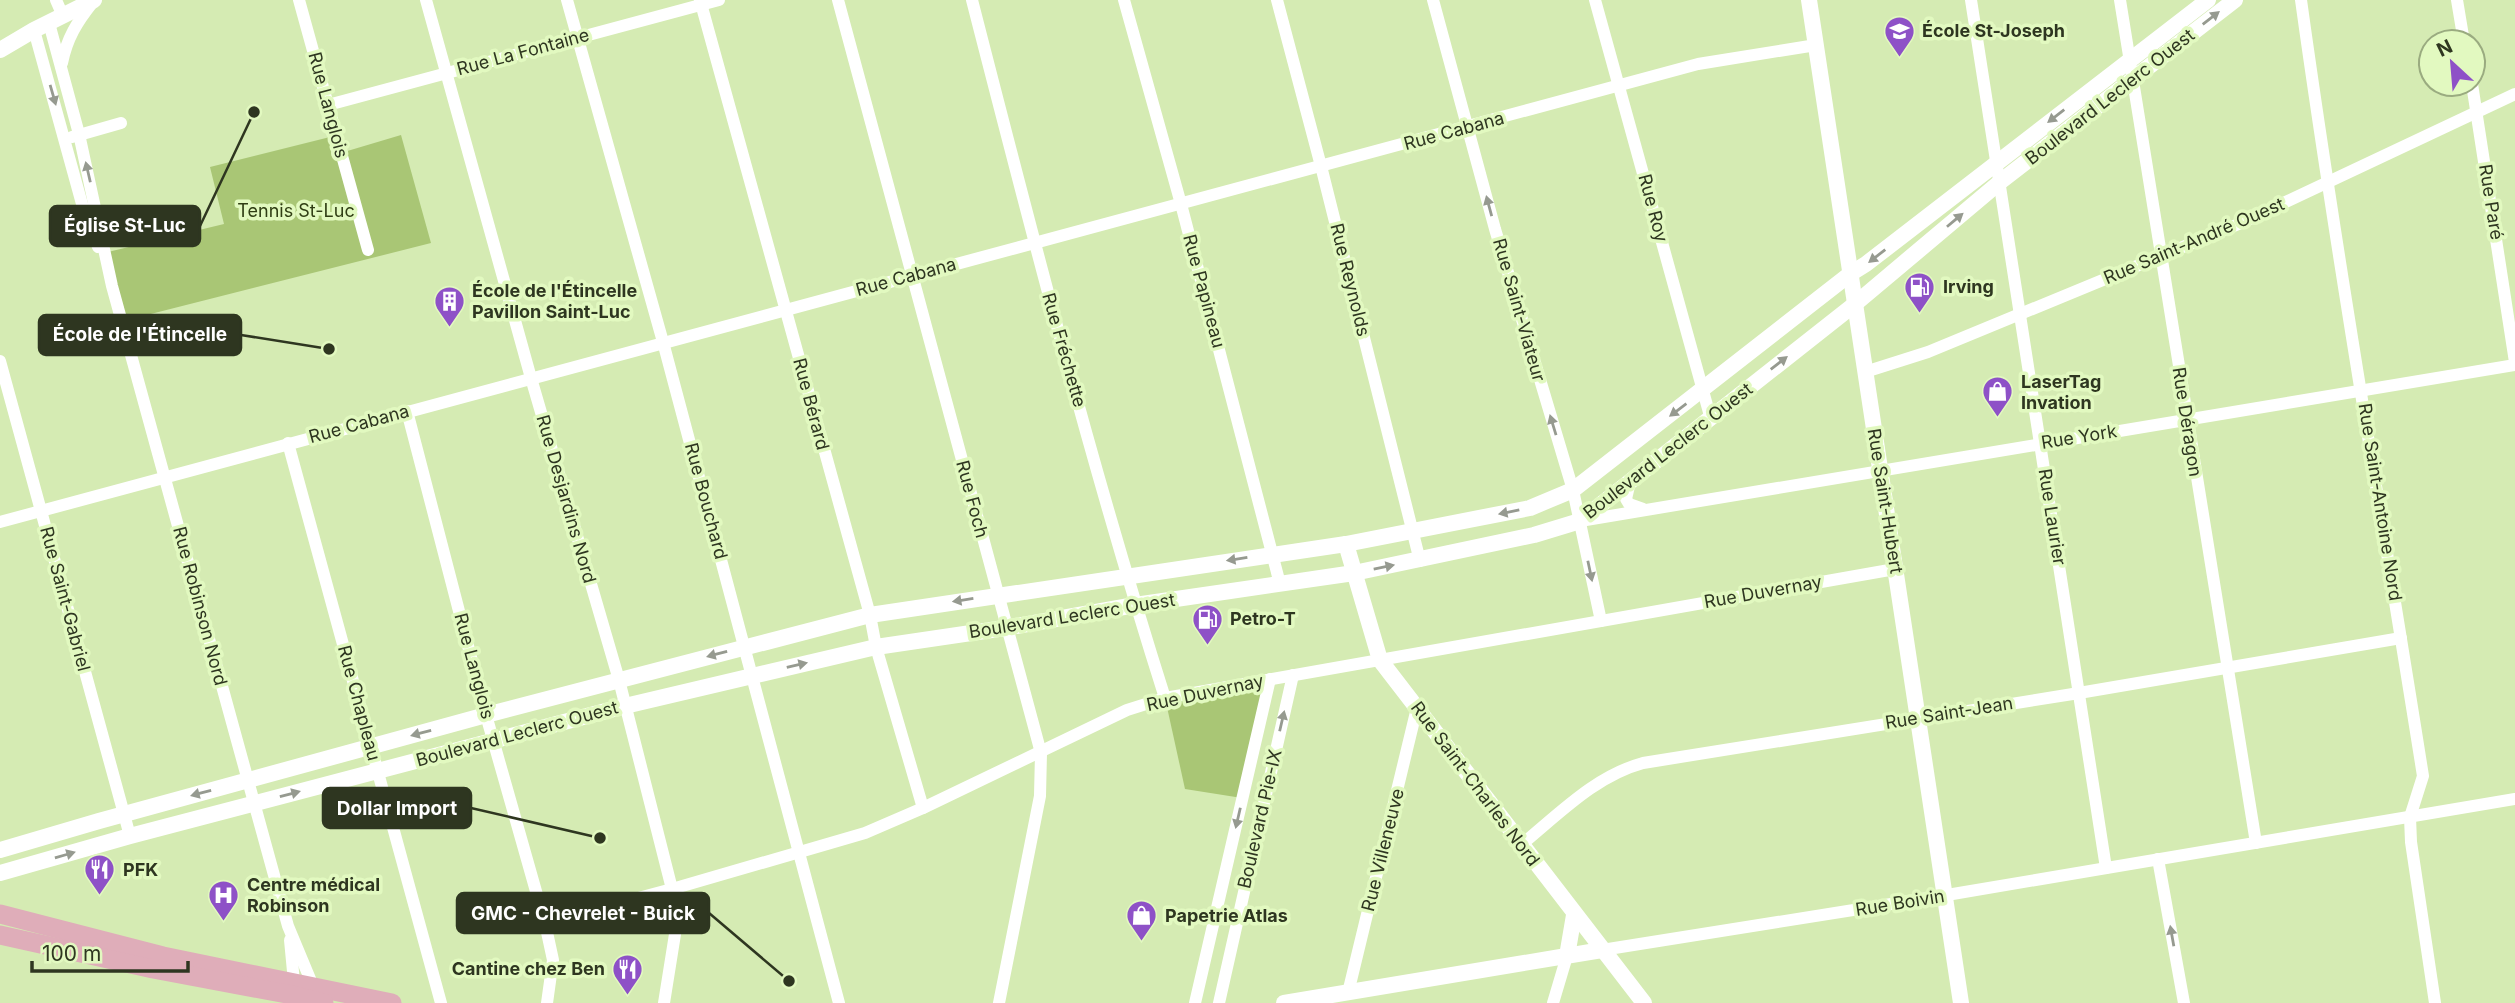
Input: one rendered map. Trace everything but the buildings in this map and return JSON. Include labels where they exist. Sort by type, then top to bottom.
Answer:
[{"type":"main road","points":[[0,914],[314,996]]},
{"type":"main road","points":[[0,935],[153,969],[314,996],[392,1003]]},
{"type":"street","name":"Rue Robinson Nord","points":[[56,0],[49,23],[65,139],[82,204],[112,286]]},
{"type":"street","points":[[0,50],[94,0]]},
{"type":"street","points":[[61,66],[66,42],[75,24],[94,0]]},
{"type":"street","name":"Rue Langlois","points":[[299,0],[368,250]]},
{"type":"street","name":"Rue Desjardins Nord","points":[[426,0],[531,378],[619,680],[672,889],[676,928],[664,1003]]},
{"type":"street","name":"Rue Bouchard","points":[[567,0],[663,342],[839,1003]]},
{"type":"street","name":"Rue La Fontaine","points":[[328,105],[700,2],[719,0]]},
{"type":"street","name":"Rue Foch","points":[[838,0],[1041,753],[1040,796],[999,1003]]},
{"type":"street","name":"Rue Fréchette","points":[[972,0],[1034,243],[1135,605],[1165,698]]},
{"type":"street","name":"Rue Papineau","points":[[1124,0],[1181,204],[1280,584]]},
{"type":"street","name":"Rue Reynolds","points":[[1277,0],[1420,561]]},
{"type":"street","name":"Rue Saint-Viateur","points":[[1433,0],[1532,359],[1573,490],[1601,621]]},
{"type":"street","name":"Rue Roy","points":[[1595,0],[1710,416]]},
{"type":"street","name":"Rue Saint-Hubert","points":[[1809,0],[1961,1003]]},
{"type":"street","name":"Rue Laurier","points":[[1971,0],[2106,868]]},
{"type":"street","name":"Rue Déragon","points":[[2120,0],[2256,843]]},
{"type":"street","name":"Boulevard Leclerc Ouest","points":[[1,846],[745,646],[870,615],[1346,544],[1530,508],[1573,490],[2208,0]]},
{"type":"street","name":"Boulevard Leclerc Ouest","points":[[4,872],[493,740],[876,647],[1354,573],[1534,536],[1580,521],[1855,304],[2000,182],[2235,0]]},
{"type":"street","name":"Rue Saint-Antoine Nord","points":[[2301,0],[2326,182],[2423,776],[2410,817],[2411,842],[2435,1003]]},
{"type":"street","points":[[2457,0],[2462,28]]},
{"type":"street","name":"Rue Bérard","points":[[700,2],[870,615],[876,647],[923,808]]},
{"type":"street","name":"Rue Robinson Nord","points":[[49,23],[79,134],[112,286],[288,926],[314,996]]},
{"type":"street","name":"Rue Cabana","points":[[0,522],[1698,64],[1815,45]]},
{"type":"street","name":"Rue Saint-André Ouest","points":[[1865,372],[1927,352],[2161,257],[2515,94]]},
{"type":"street","name":"Rue Paré","points":[[2474,98],[2515,363]]},
{"type":"street","points":[[65,139],[121,122]]},
{"type":"street","name":"Rue Saint-Gabriel","points":[[0,361],[130,836]]},
{"type":"street","name":"Rue York","points":[[1580,521],[2515,363]]},
{"type":"street","name":"Rue Langlois","points":[[407,411],[486,715],[545,923],[553,960],[547,1003]]},
{"type":"street","name":"Rue Chapleau","points":[[288,443],[442,1003]]},
{"type":"street","points":[[1630,482],[1626,499],[1629,504],[1643,509]]},
{"type":"street","name":"Rue Saint-Charles Nord","points":[[1346,544],[1380,660],[1644,1003]]},
{"type":"street","name":"Rue Duvernay","points":[[545,923],[865,833],[1041,753],[1127,710],[1165,698],[1895,569]]},
{"type":"street","name":"Rue Saint-Jean","points":[[1521,845],[1601,780],[1621,769],[1643,763],[2401,638]]},
{"type":"street","name":"Boulevard Pie-IX","points":[[1219,1003],[1293,675]]},
{"type":"street","name":"Boulevard Pie-IX","points":[[1195,1003],[1270,679]]},
{"type":"street","name":"Rue Villeneuve","points":[[1348,993],[1417,708]]},
{"type":"street","points":[[1246,782],[1268,786]]},
{"type":"street","name":"Rue Boivin","points":[[1284,1003],[1945,896],[2515,799]]},
{"type":"street","points":[[1232,843],[1254,849]]},
{"type":"street","points":[[1,846],[4,872]]},
{"type":"street","points":[[2158,859],[2184,1003]]},
{"type":"street","points":[[1553,1003],[1567,957],[1574,915]]},
{"type":"street","points":[[1213,924],[1236,928]]},
{"type":"street","name":"Rue Robinson Nord","points":[[288,926],[314,996]]},
{"type":"green space","name":"Tennis St-Luc","points":[[338,135],[344,152],[401,135],[431,243],[127,320],[108,252],[224,224],[210,167]]},
{"type":"green space","points":[[1270,679],[1242,798],[1185,789],[1165,698]]},
{"type":"place","name":"École St-Joseph","points":[[1899,58]]},
{"type":"place","name":"Église St-Luc","points":[[254,112]]},
{"type":"place","name":"Irving","points":[[1920,314]]},
{"type":"place","name":"École de l'Étincelle Pavillon Saint-Luc","points":[[449,328]]},
{"type":"place","name":"École de l'Étincelle","points":[[329,349]]},
{"type":"place","name":"LaserTag Invation","points":[[1998,419]]},
{"type":"place","name":"Petro-T","points":[[1207,646]]},
{"type":"place","name":"Dollar Import","points":[[600,838]]},
{"type":"place","name":"PFK","points":[[100,897]]},
{"type":"place","name":"Centre médical Robinson","points":[[224,922]]},
{"type":"place","name":"Papetrie Atlas","points":[[1142,943]]},
{"type":"place","name":"GMC - Chevrelet - Buick","points":[[789,981]]},
{"type":"place","name":"Cantine chez Ben","points":[[628,996]]}]
